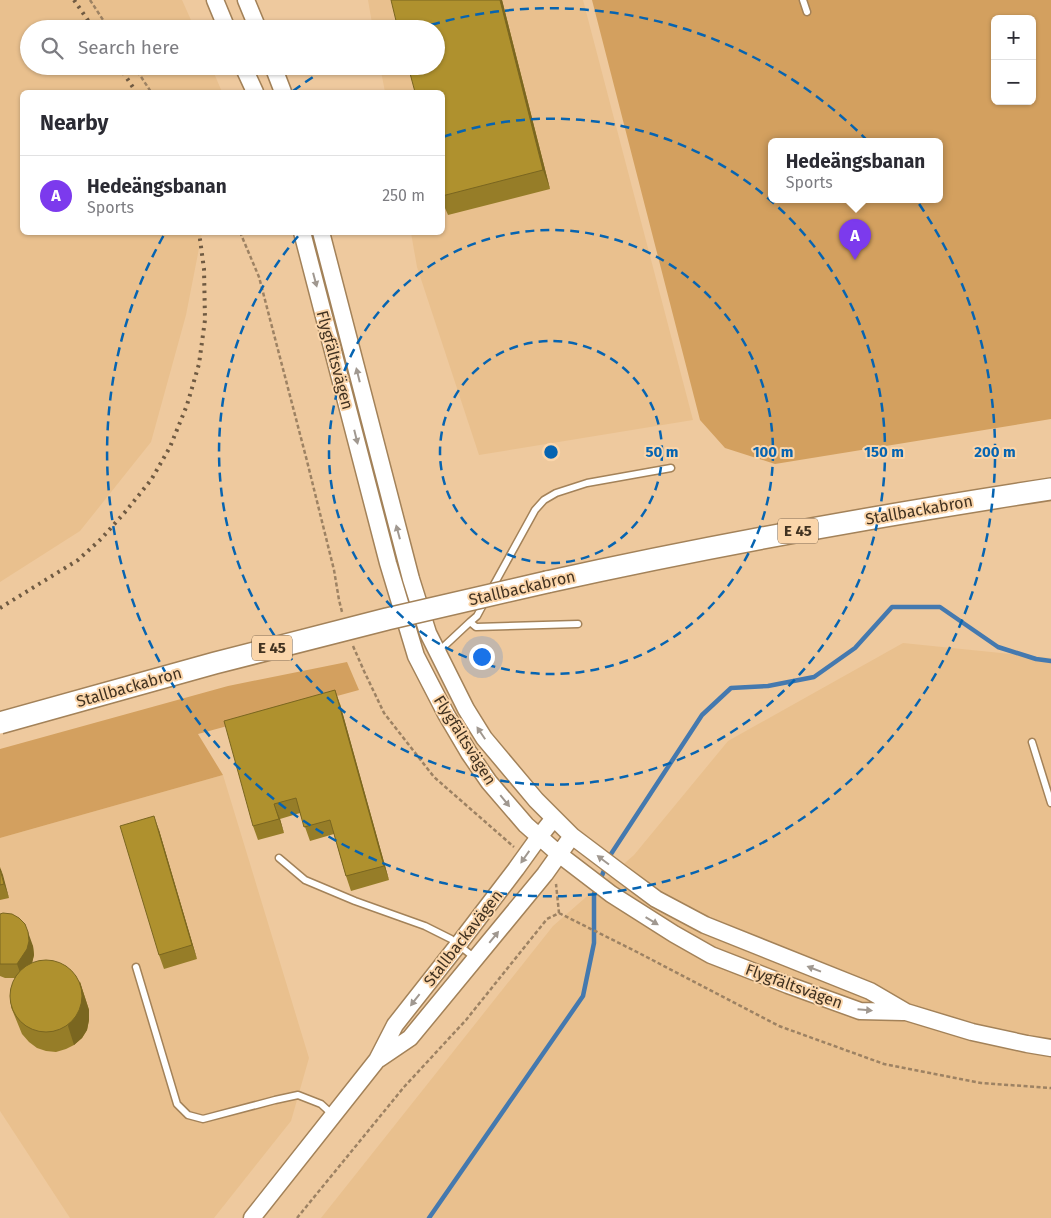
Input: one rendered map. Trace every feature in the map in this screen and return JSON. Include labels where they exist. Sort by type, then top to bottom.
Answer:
[{"type":"highway","name":"Stallbackabron","points":[[0,723],[224,661],[387,619],[547,582],[793,532],[1051,489]]},
{"type":"street","points":[[215,0],[223,20]]},
{"type":"street","points":[[246,0],[254,20]]},
{"type":"street","points":[[247,75],[254,90]]},
{"type":"street","points":[[276,75],[282,90]]},
{"type":"street","name":"Flygfältsvägen","points":[[303,235],[388,563],[416,656],[446,714],[489,782],[526,825],[583,873],[611,894],[674,934],[712,955],[788,986],[860,1010],[906,1012]]},
{"type":"street","name":"Flygfältsvägen","points":[[322,235],[411,579],[428,633],[466,709],[484,738],[536,800],[572,836],[656,899],[706,925],[870,991],[906,1012],[972,1032],[1051,1048]]},
{"type":"street","name":"Stallbackavägen","points":[[252,1218],[377,1060],[395,1025],[554,818]]},
{"type":"street","name":"Stallbackavägen","points":[[377,1060],[410,1038],[545,874],[572,836]]},
{"type":"lane","points":[[803,0],[807,12]]},
{"type":"lane","points":[[438,652],[477,616],[535,510],[544,500],[556,493],[587,483],[671,468]]},
{"type":"lane","points":[[470,622],[476,627],[578,624]]},
{"type":"lane","points":[[1032,742],[1051,803]]},
{"type":"lane","points":[[279,858],[305,880],[355,901],[425,926],[451,939],[476,958]]},
{"type":"lane","points":[[136,967],[177,1104],[188,1115],[204,1119],[298,1095],[321,1104],[334,1116]]},
{"type":"path","points":[[90,0],[103,20]]},
{"type":"path","points":[[140,75],[150,90]]},
{"type":"path","points":[[241,235],[259,277],[308,461],[343,616]]},
{"type":"path","points":[[350,639],[384,712],[434,777],[525,856]]},
{"type":"path","points":[[545,874],[557,884],[559,912]]},
{"type":"path","points":[[559,912],[779,1026],[884,1064],[981,1083],[1051,1088]]},
{"type":"path","points":[[297,1218],[404,1087],[466,1020],[547,919],[559,912]]},
{"type":"shaded area","points":[[0,0],[182,0],[191,20],[20,20],[20,75],[215,75],[221,90],[20,90],[20,235],[202,235],[186,315],[151,442],[80,531],[0,582]]},
{"type":"shaded area","points":[[368,0],[583,0],[693,420],[479,455],[417,267],[411,235],[445,235],[445,90],[385,90],[382,75],[445,75],[445,20],[371,20]]},
{"type":"shaded area","points":[[592,0],[1051,0],[1051,419],[775,464],[725,448],[700,420]]},
{"type":"shaded area","points":[[903,643],[1051,658],[1051,1218],[321,1218],[553,926],[634,855],[728,741]]},
{"type":"shaded area","points":[[347,662],[359,690],[198,734],[223,775],[0,838],[0,749],[228,686]]},
{"type":"shaded area","points":[[223,775],[309,1058],[291,1121],[214,1218],[70,1218],[0,1111],[0,838]]},
{"type":"building","points":[[391,0],[500,0],[543,170],[445,195],[445,90],[414,90],[410,75],[445,75],[445,20],[396,20]]},
{"type":"building","points":[[335,690],[384,866],[346,876],[330,820],[304,827],[296,798],[274,804],[279,819],[253,826],[224,721]]},
{"type":"building","points":[[154,816],[192,945],[159,955],[120,826]]},
{"type":"building","points":[[0,869],[4,884],[0,885]]},
{"type":"building","points":[[0,914],[12,914],[19,918],[25,924],[28,932],[29,941],[27,949],[17,964],[0,964]]},
{"type":"building","points":[[53,960],[72,970],[80,982],[82,996],[80,1010],[72,1022],[60,1030],[39,1032],[20,1022],[12,1010],[10,989],[20,970],[32,962]]},
{"type":"waterway","points":[[609,859],[702,715],[731,688],[768,686],[814,677],[855,648],[892,607],[940,607],[998,647],[1036,659],[1051,661]]},
{"type":"waterway","points":[[429,1218],[583,996],[594,943],[594,894],[606,866]]},
{"type":"railway","points":[[74,0],[88,20]]},
{"type":"railway","points":[[125,75],[135,90]]},
{"type":"railway","points":[[0,608],[78,560],[101,539],[151,480],[170,447],[187,405],[199,364],[205,320],[204,269],[199,235]]},
{"type":"place","name":"Hedeängsbanan","points":[[855,260]]}]
